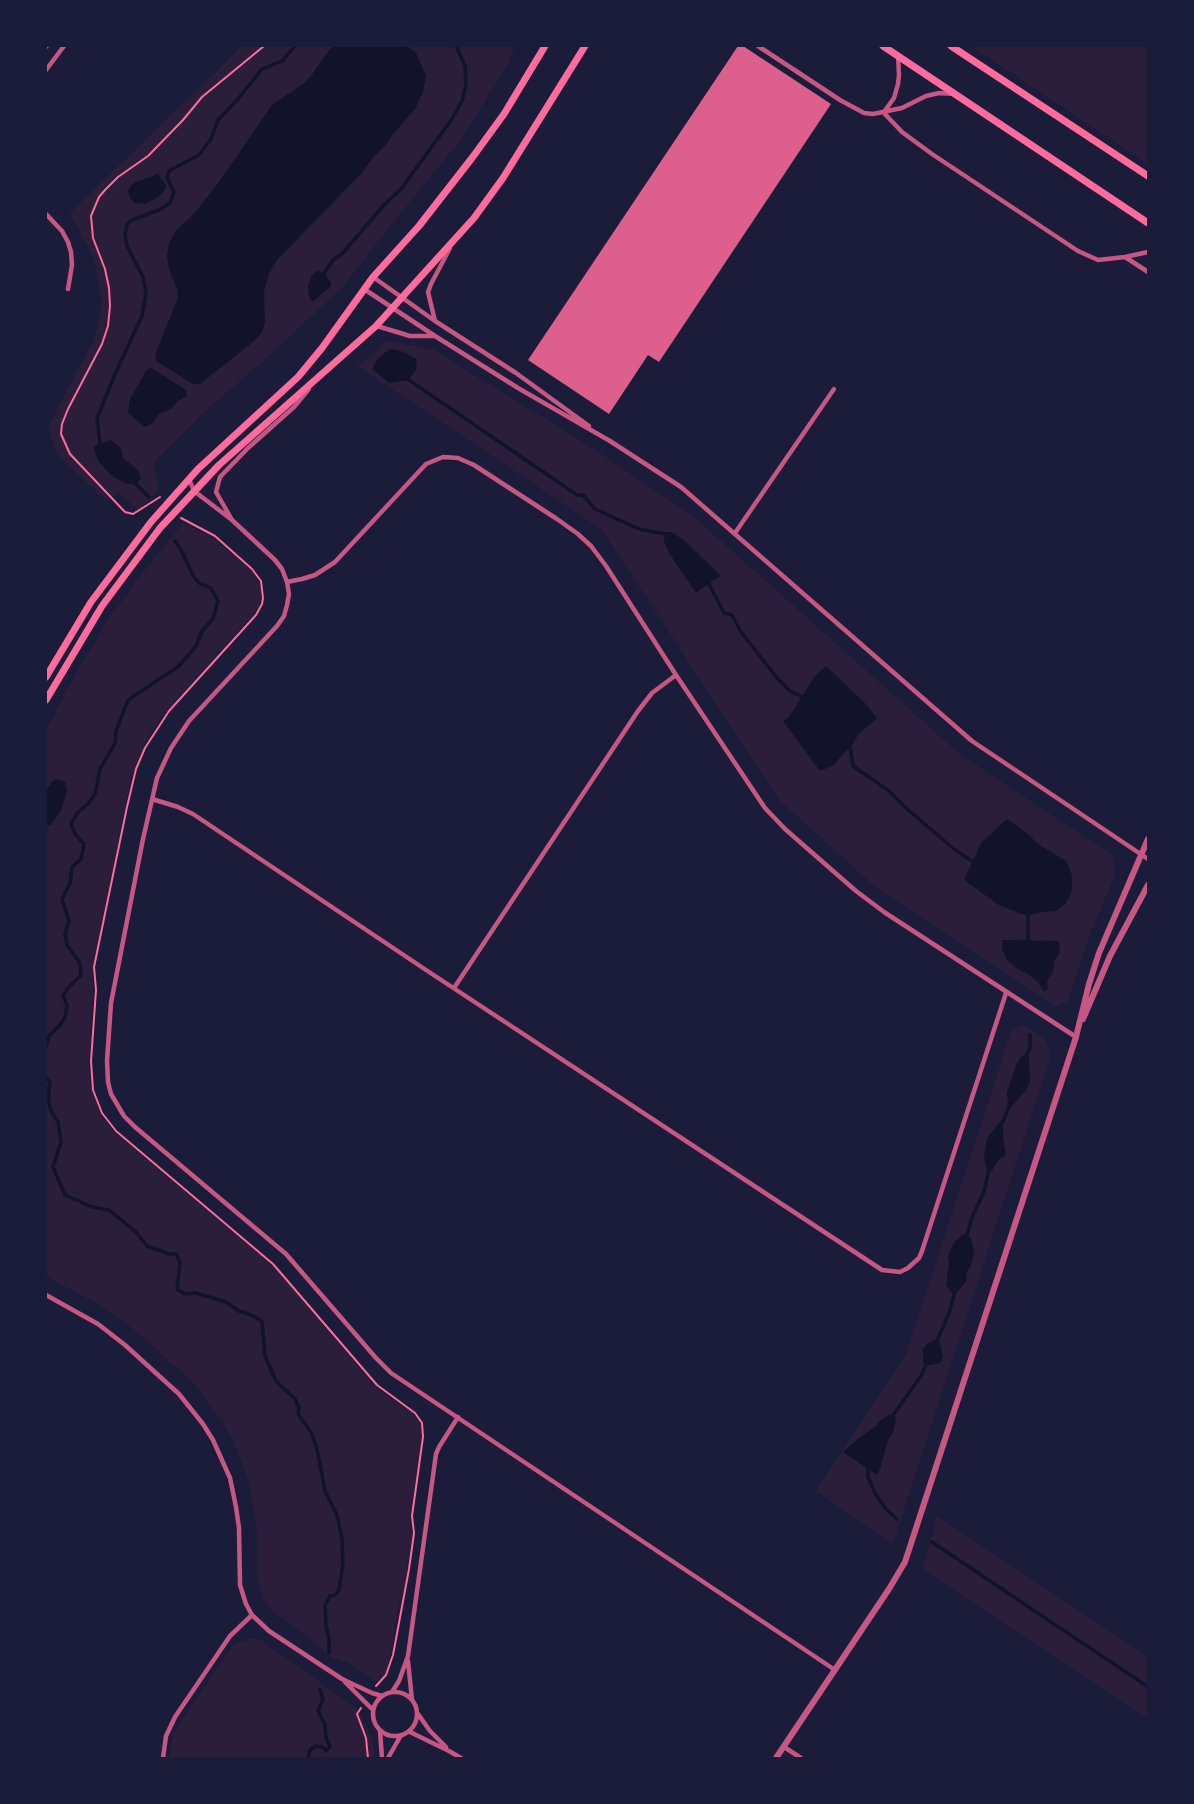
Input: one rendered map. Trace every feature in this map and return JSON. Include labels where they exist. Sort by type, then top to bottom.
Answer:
[{"type":"main road","points":[[46,677],[91,602],[150,523],[208,459],[304,370],[373,277],[419,226],[472,158],[504,114],[545,46]]},
{"type":"main road","points":[[46,700],[108,596],[174,512],[221,463],[376,326],[453,244],[503,178],[586,46]]},
{"type":"main road","points":[[883,46],[1149,223]]},
{"type":"main road","points":[[951,46],[1149,176]]},
{"type":"street","points":[[46,70],[64,46]]},
{"type":"street","points":[[758,46],[856,110],[873,114],[884,113],[902,108],[926,96],[954,94]]},
{"type":"street","points":[[884,113],[898,84],[898,56]]},
{"type":"street","points":[[884,113],[902,132],[932,154],[1079,251],[1098,260],[1149,252]]},
{"type":"street","points":[[46,214],[62,231],[71,252],[68,289]]},
{"type":"street","points":[[435,321],[429,292],[453,244]]},
{"type":"street","points":[[1125,257],[1149,272]]},
{"type":"street","points":[[373,277],[681,487],[972,741],[1149,859]]},
{"type":"street","points":[[364,289],[518,388],[610,441]]},
{"type":"street","points":[[376,326],[410,336],[435,336]]},
{"type":"street","points":[[232,520],[216,492],[220,477],[294,407],[318,377]]},
{"type":"street","points":[[735,533],[834,389]]},
{"type":"street","points":[[287,582],[315,575],[335,562],[426,464],[448,457],[474,465],[568,527],[591,546],[765,808],[785,829],[884,912],[1076,1037]]},
{"type":"street","points":[[189,479],[194,491],[232,520],[275,560],[282,569],[289,594],[284,616],[277,626],[179,734],[162,765],[152,799],[111,1003],[107,1061],[111,1094],[135,1128],[286,1254],[383,1366],[835,1670]]},
{"type":"street","points":[[454,988],[638,711],[652,693],[676,675]]},
{"type":"street","points":[[152,799],[192,814],[874,1266],[890,1272],[900,1272],[908,1268],[919,1258],[922,1251],[1006,992]]},
{"type":"street","points":[[1076,1037],[1098,953],[1149,839]]},
{"type":"street","points":[[776,1759],[905,1562],[1076,1037],[1110,956],[1149,885]]},
{"type":"street","points":[[46,1297],[111,1334],[156,1371],[192,1410],[213,1440],[230,1478],[239,1528],[240,1585],[252,1615],[269,1630],[342,1679],[373,1710]]},
{"type":"street","points":[[392,1692],[408,1656],[436,1454],[458,1417]]},
{"type":"street","points":[[163,1759],[166,1736],[176,1717],[230,1636],[252,1615]]},
{"type":"street","points":[[408,1656],[412,1700],[430,1731],[449,1751]]},
{"type":"street","points":[[342,1679],[382,1696]]},
{"type":"street","points":[[382,1759],[380,1731],[374,1721],[373,1710],[378,1700],[392,1692],[399,1692],[412,1700]]},
{"type":"street","points":[[380,1731],[393,1737],[410,1732],[418,1713]]},
{"type":"street","points":[[410,1732],[461,1759]]},
{"type":"street","points":[[388,1759],[400,1736]]},
{"type":"street","points":[[784,1746],[801,1759]]},
{"type":"path","points":[[160,497],[133,514],[125,512],[70,454],[61,434],[68,409],[102,344],[108,326],[109,288],[93,238],[91,216],[99,197],[118,177],[148,156],[202,97],[264,46]]},
{"type":"path","points":[[174,512],[183,520],[215,536],[252,569],[261,581],[263,598],[251,620],[169,711],[145,748],[136,769],[94,967],[96,990],[92,1083],[103,1113],[116,1131],[273,1264],[377,1385],[415,1413],[422,1423],[423,1437],[412,1516],[414,1532],[409,1569],[393,1655],[386,1675],[372,1693]]},
{"type":"path","points":[[366,1701],[357,1714],[366,1738],[368,1759]]},
{"type":"shaded area","points":[[242,46],[515,46],[505,70],[458,143],[343,287],[212,405],[154,462],[159,489],[138,510],[118,492],[106,501],[57,454],[51,440],[49,426],[93,340],[100,317],[101,296],[96,268],[70,213]]},
{"type":"shaded area","points":[[332,46],[406,46],[415,51],[426,76],[423,92],[415,109],[362,173],[277,260],[264,291],[265,323],[261,334],[200,384],[193,384],[156,361],[155,355],[178,298],[169,270],[169,243],[176,230],[193,215],[219,182],[272,105],[303,84]]},
{"type":"shaded area","points":[[972,46],[1148,46],[1148,164]]},
{"type":"shaded area","points":[[158,174],[167,186],[160,196],[145,204],[135,203],[130,198],[130,186]]},
{"type":"shaded area","points":[[319,271],[324,273],[331,286],[311,301],[308,286],[311,277]]},
{"type":"shaded area","points":[[387,340],[434,350],[594,449],[692,515],[961,755],[1113,856],[1116,872],[1091,932],[1068,1001],[1056,1006],[871,883],[781,802],[601,529],[357,366]]},
{"type":"shaded area","points":[[390,349],[417,359],[416,370],[409,380],[389,383],[372,369],[377,359]]},
{"type":"shaded area","points":[[152,368],[186,390],[187,396],[171,409],[159,414],[153,423],[145,427],[128,413],[130,399],[147,369]]},
{"type":"shaded area","points":[[111,440],[121,448],[123,458],[138,470],[141,479],[136,484],[128,484],[113,477],[99,462],[94,446]]},
{"type":"shaded area","points":[[183,523],[215,539],[254,573],[261,588],[261,597],[259,607],[252,616],[165,713],[147,739],[131,778],[92,972],[89,1065],[91,1090],[102,1117],[113,1131],[273,1266],[372,1383],[412,1412],[420,1423],[422,1434],[404,1589],[389,1663],[385,1673],[377,1681],[350,1664],[331,1657],[305,1634],[272,1611],[263,1599],[257,1578],[257,1530],[249,1481],[222,1421],[194,1384],[141,1335],[105,1308],[46,1276],[46,731],[108,620]]},
{"type":"shaded area","points":[[672,532],[721,576],[696,593],[664,541],[664,533]]},
{"type":"shaded area","points":[[826,666],[877,718],[858,735],[834,765],[820,771],[783,721],[789,717],[815,676]]},
{"type":"shaded area","points":[[56,779],[65,782],[67,792],[61,810],[50,826],[46,825],[46,791]]},
{"type":"shaded area","points":[[1007,819],[1038,844],[1066,861],[1072,875],[1072,891],[1066,903],[1056,911],[1029,916],[1016,912],[999,905],[964,880],[981,843]]},
{"type":"shaded area","points":[[1002,940],[1059,941],[1060,952],[1047,981],[1048,989],[1044,992],[1039,983],[1007,960],[1002,949]]},
{"type":"shaded area","points":[[1024,1025],[1044,1038],[1051,1055],[893,1544],[816,1491],[906,1354],[1012,1029]]},
{"type":"shaded area","points":[[1025,1054],[1029,1057],[1030,1081],[1008,1111],[1007,1092],[1016,1066]]},
{"type":"shaded area","points":[[1003,1118],[1006,1155],[999,1159],[988,1177],[984,1157],[987,1138]]},
{"type":"shaded area","points":[[964,1234],[971,1238],[974,1253],[966,1274],[967,1280],[954,1296],[946,1285],[948,1257],[954,1242]]},
{"type":"shaded area","points":[[933,1340],[940,1344],[943,1357],[940,1363],[926,1366],[923,1363],[923,1348]]},
{"type":"shaded area","points":[[894,1414],[896,1418],[893,1432],[877,1475],[843,1452],[879,1421]]},
{"type":"shaded area","points":[[937,1516],[1148,1657],[1148,1718],[923,1569]]},
{"type":"shaded area","points":[[253,1638],[261,1640],[357,1709],[373,1740],[375,1758],[169,1758],[173,1736],[234,1644]]},
{"type":"building","points":[[738,46],[743,46],[831,104],[659,362],[648,355],[609,414],[528,360]]},
{"type":"waterway","points":[[103,446],[100,444],[97,418],[142,316],[146,293],[143,277],[127,246],[127,224],[170,203],[174,192],[167,178],[169,171],[199,155],[211,139],[218,120],[262,69],[282,61],[295,46]]},
{"type":"waterway","points":[[323,275],[333,260],[342,254],[401,189],[452,119],[462,101],[466,84],[465,66],[456,46]]},
{"type":"waterway","points":[[406,378],[577,495],[583,495],[595,509],[639,529],[666,534]]},
{"type":"waterway","points":[[133,481],[149,497]]},
{"type":"waterway","points":[[46,1047],[49,1036],[65,1017],[67,1005],[63,996],[81,975],[80,963],[67,945],[65,934],[69,921],[62,899],[70,883],[72,867],[81,859],[84,844],[71,824],[95,794],[100,769],[115,743],[116,731],[128,700],[179,666],[213,619],[218,601],[211,588],[199,583],[194,577],[175,541]]},
{"type":"waterway","points":[[708,582],[724,613],[732,615],[741,632],[778,679],[790,691],[805,698]]},
{"type":"waterway","points":[[850,746],[853,766],[889,791],[954,849],[973,862]]},
{"type":"waterway","points":[[1028,914],[1028,944]]},
{"type":"waterway","points":[[1026,1057],[1030,1048],[1030,1035]]},
{"type":"waterway","points":[[46,1077],[50,1083],[48,1099],[58,1122],[61,1142],[53,1167],[65,1195],[92,1207],[109,1210],[136,1232],[147,1246],[176,1254],[180,1262],[177,1289],[185,1294],[196,1293],[226,1302],[262,1322],[265,1356],[276,1381],[295,1399],[299,1408],[298,1414],[311,1432],[325,1491],[337,1515],[342,1539],[343,1564],[339,1590],[330,1596],[325,1605],[329,1653]]},
{"type":"waterway","points":[[1002,1123],[1009,1107]]},
{"type":"waterway","points":[[966,1239],[988,1174]]},
{"type":"waterway","points":[[936,1343],[954,1295]]},
{"type":"waterway","points":[[893,1415],[927,1363]]},
{"type":"waterway","points":[[868,1465],[868,1477],[875,1493],[897,1519]]},
{"type":"waterway","points":[[932,1542],[1148,1687]]},
{"type":"waterway","points":[[308,1758],[310,1750],[316,1746],[323,1747],[326,1751],[330,1746],[318,1711],[323,1699],[320,1690]]}]
